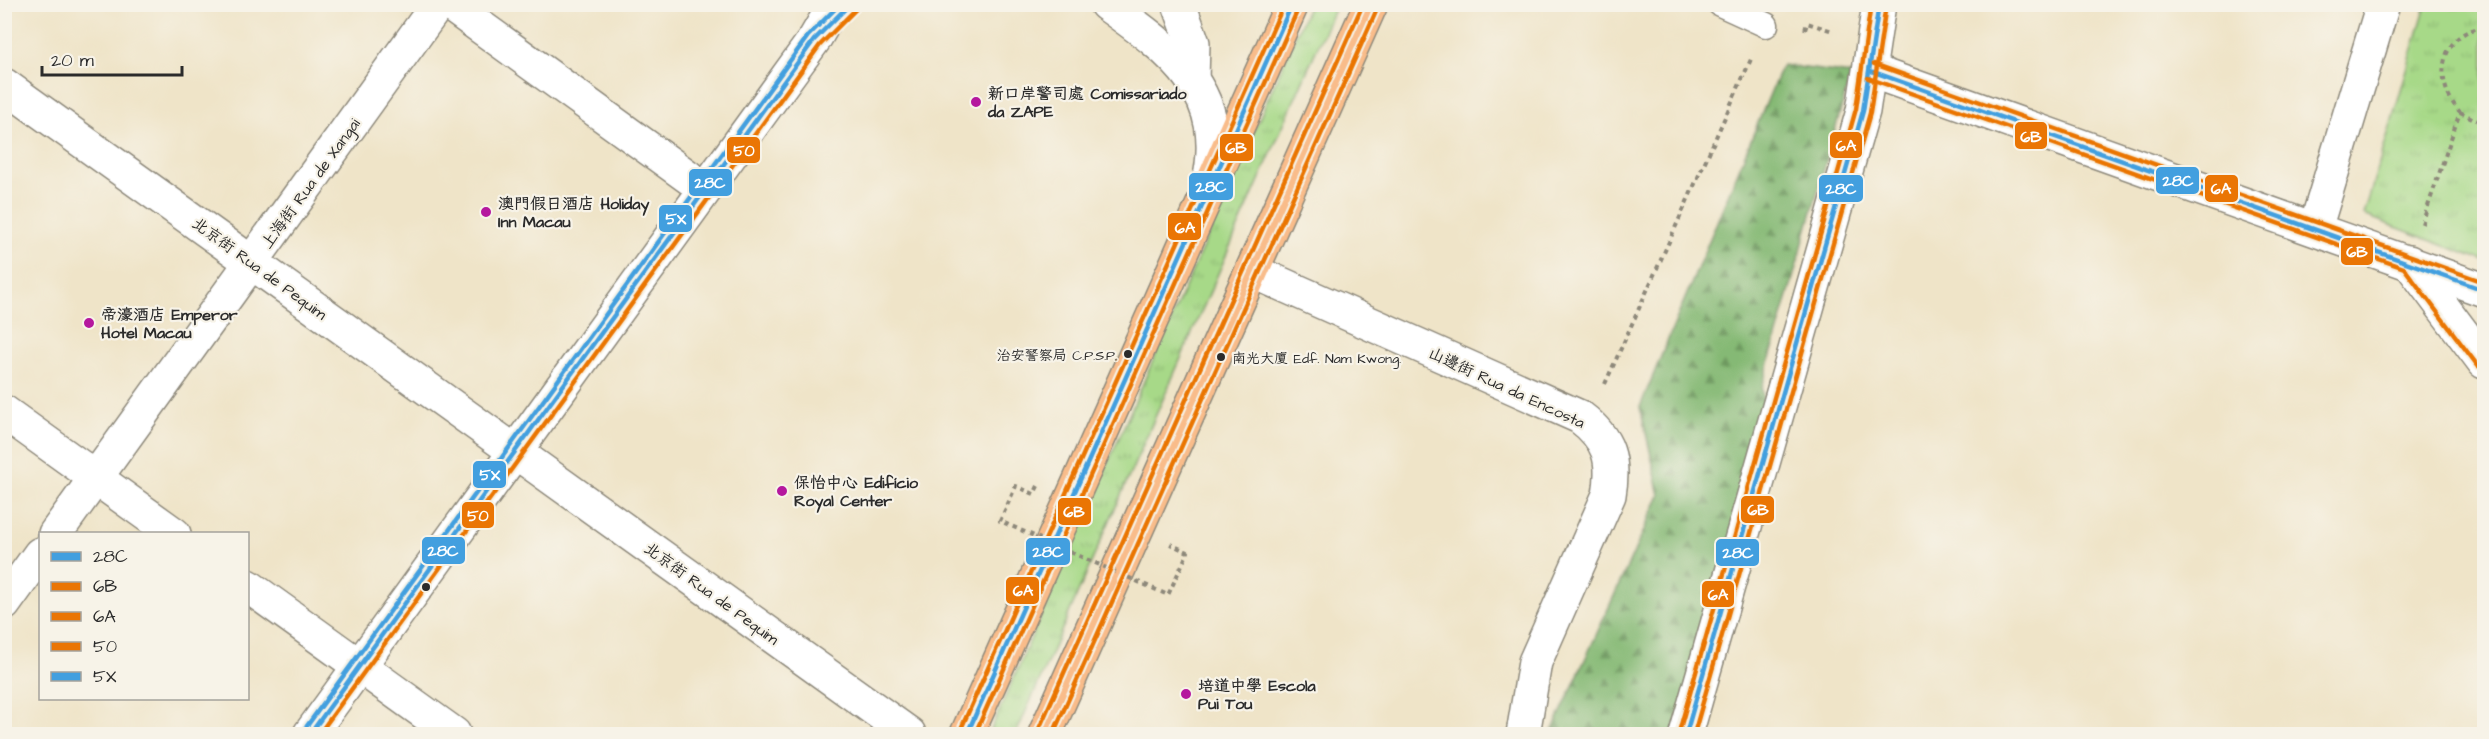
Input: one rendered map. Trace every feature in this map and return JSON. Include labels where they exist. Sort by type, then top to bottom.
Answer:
[{"type":"main road","points":[[967,735],[1292,4]]},
{"type":"main road","points":[[1045,735],[1371,4]]},
{"type":"street","name":"上海街 Rua de Xangai","points":[[57,532],[438,4]]},
{"type":"street","points":[[449,4],[705,189]]},
{"type":"street","points":[[310,735],[814,40],[835,4]]},
{"type":"street","points":[[814,40],[851,4]]},
{"type":"street","points":[[1106,4],[1161,43],[1178,60],[1203,100],[1212,135],[1212,170],[1203,205]]},
{"type":"street","points":[[1179,4],[1193,43],[1192,80]]},
{"type":"street","points":[[1686,735],[1863,111],[1871,71],[1879,4]]},
{"type":"street","points":[[2314,229],[2383,4]]},
{"type":"street","points":[[1871,71],[2484,290]]},
{"type":"street","name":"北京街 Rua de Pequim","points":[[4,85],[909,735]]},
{"type":"street","points":[[2409,262],[2484,362]]},
{"type":"street","name":"山邊街 Rua da Encosta","points":[[1252,271],[1580,417],[1597,432],[1609,451],[1613,473],[1609,495],[1535,662],[1523,735]]},
{"type":"street","points":[[4,412],[171,532]]},
{"type":"street","points":[[4,604],[39,555]]},
{"type":"street","points":[[249,587],[454,735]]},
{"type":"lane","points":[[1720,4],[1766,25]]},
{"type":"path","points":[[1588,423],[1766,25]]},
{"type":"path","points":[[2484,27],[2462,36],[2451,47],[2444,62],[2443,86],[2450,100],[2460,112],[2484,124]]},
{"type":"path","points":[[2409,262],[2460,112]]},
{"type":"path","points":[[1038,486],[1034,494],[1016,486],[1000,521],[1168,595],[1188,552],[1170,544]]},
{"type":"green space","points":[[1309,5],[1336,5],[1016,734],[989,734]]},
{"type":"green space","points":[[2426,5],[2484,5],[2484,261],[2364,215]]},
{"type":"green space","points":[[1782,65],[1851,74],[1762,387],[1768,467],[1672,734],[1551,734],[1660,495],[1640,407]]},
{"type":"transit line","name":"5X","points":[[304,730],[808,36],[840,4]]},
{"type":"transit line","name":"28C","points":[[310,734],[814,40],[850,4]]},
{"type":"transit line","name":"6A","points":[[960,731],[1284,4]]},
{"type":"transit line","name":"28C","points":[[967,734],[1292,4]]},
{"type":"transit line","name":"6A","points":[[1038,731],[1363,4]]},
{"type":"transit line","name":"6A","points":[[1679,732],[1856,109],[1871,4]]},
{"type":"transit line","name":"28C","points":[[1686,734],[1863,111],[1879,4]]},
{"type":"transit line","name":"6B","points":[[1694,734],[1870,113],[1886,5]]},
{"type":"transit line","name":"6B","points":[[975,734],[1299,7]]},
{"type":"transit line","name":"6B","points":[[1053,734],[1378,7]]},
{"type":"transit line","name":"50","points":[[319,734],[820,45],[856,9]]},
{"type":"transit line","name":"6A","points":[[1874,64],[2484,282]]},
{"type":"transit line","name":"28C","points":[[1871,71],[2484,290]]},
{"type":"transit line","name":"6B","points":[[1868,78],[2404,268],[2478,366]]},
{"type":"place","name":"新口岸警司處 Comissariado da ZAPE","points":[[976,102]]},
{"type":"place","name":"澳門假日酒店 Holiday Inn Macau","points":[[486,212]]},
{"type":"place","name":"帝濠酒店 Emperor Hotel Macau","points":[[89,323]]},
{"type":"place","name":"治安警察局 C.P.S.P.","points":[[1128,354]]},
{"type":"place","name":"南光大廈 Edf. Nam Kwong.","points":[[1221,357]]},
{"type":"place","name":"保怡中心 Edifício Royal Center","points":[[782,491]]},
{"type":"place","name":"培道中學 Escola Pui Tou","points":[[1186,694]]}]
